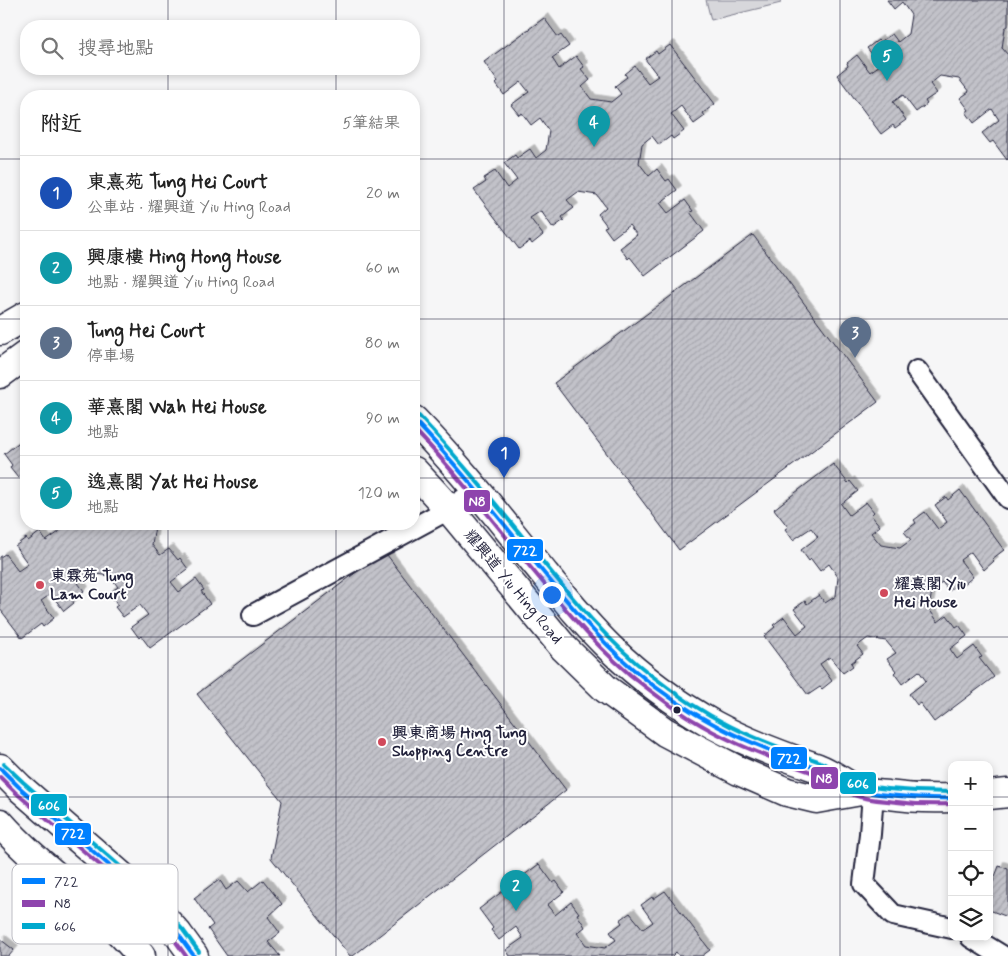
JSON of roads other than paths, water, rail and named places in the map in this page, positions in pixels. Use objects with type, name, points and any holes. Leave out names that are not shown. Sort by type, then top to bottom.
[{"type":"street","points":[[0,332],[20,320]]},
{"type":"street","points":[[0,374],[20,359]]},
{"type":"street","name":"耀興道 Yiu Hing Road","points":[[420,426],[476,491],[581,619],[643,677],[675,701],[714,725],[747,741],[823,770],[866,792]]},
{"type":"street","name":"耀興道 Yiu Hing Road","points":[[420,478],[449,509],[564,648],[606,689],[665,732],[739,771],[787,792],[816,799],[866,792],[906,797],[948,798]]},
{"type":"street","points":[[0,768],[19,787],[108,864]]},
{"type":"street","points":[[993,795],[1008,793]]},
{"type":"street","points":[[0,823],[43,864]]},
{"type":"street","points":[[178,934],[194,956]]},
{"type":"street","points":[[131,944],[141,956]]},
{"type":"lane","points":[[917,371],[1008,498]]},
{"type":"lane","points":[[420,525],[449,509],[476,491]]},
{"type":"lane","points":[[253,615],[410,530]]},
{"type":"lane","points":[[866,792],[869,840],[864,884],[893,914],[948,927]]},
{"type":"lane","points":[[977,941],[1002,956]]},
{"type":"place","name":"逸熹閣 Yat Hei House","points":[[887,81]]},
{"type":"place","name":"華熹閣 Wah Hei House","points":[[594,147]]},
{"type":"place","name":"Tung Hei Court","points":[[855,358]]},
{"type":"place","name":"東熹苑 Tung Hei Court","points":[[504,478]]},
{"type":"place","name":"東霖苑 Tung Lam Court","points":[[40,585]]},
{"type":"place","name":"耀熹閣 Yiu Hei House","points":[[884,593]]},
{"type":"place","name":"興東商場 Hing Tung Shopping Centre","points":[[382,742]]},
{"type":"place","name":"興康樓 Hing Hong House","points":[[516,911]]}]
